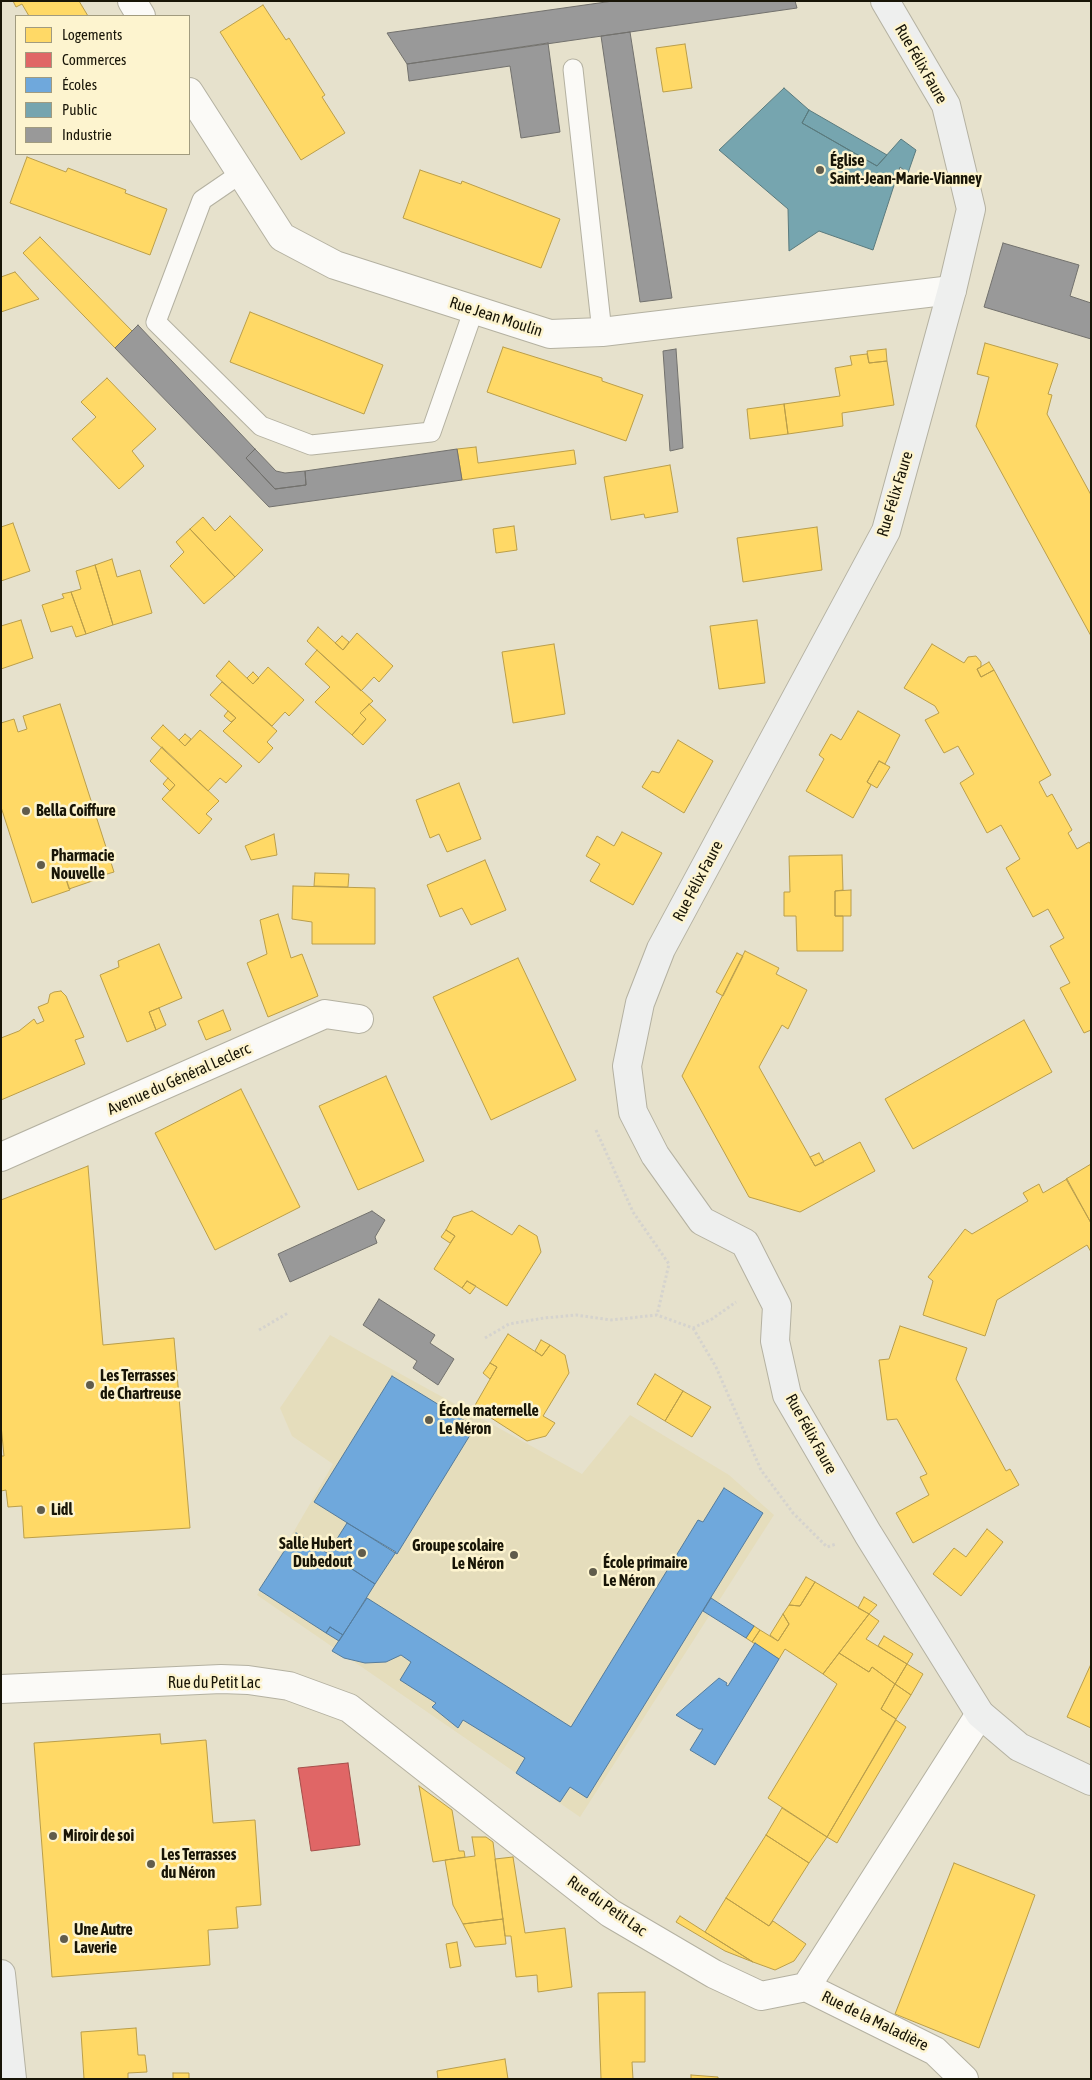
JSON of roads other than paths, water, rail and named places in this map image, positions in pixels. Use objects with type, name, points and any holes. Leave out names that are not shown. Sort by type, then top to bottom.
[{"type":"street","points":[[132,1],[141,15]]},
{"type":"street","name":"Rue Félix Faure","points":[[885,1],[946,106],[971,209],[952,290],[886,531],[661,949],[640,1004],[627,1066],[633,1112],[655,1156],[702,1221],[745,1243],[777,1306],[775,1342],[787,1394],[868,1534],[980,1714]]},
{"type":"street","name":"Rue Jean Moulin","points":[[190,94],[240,174],[282,236],[334,265],[550,334],[602,332],[952,290]]},
{"type":"street","name":"Avenue du Général Leclerc","points":[[1,1157],[325,1014],[359,1019]]},
{"type":"street","name":"Rue du Petit Lac","points":[[1,1689],[221,1679],[248,1680],[289,1686],[349,1708],[610,1913],[714,1974],[761,1996],[806,1987]]},
{"type":"street","points":[[806,1987],[980,1714],[1019,1747],[1091,1781]]},
{"type":"street","points":[[1,1974],[12,2079]]},
{"type":"street","name":"Rue de la Maladière","points":[[806,1987],[935,2051],[964,2079]]},
{"type":"lane","points":[[573,69],[602,332]]},
{"type":"lane","points":[[240,174],[202,200],[156,322],[261,426],[311,445],[432,432],[474,310]]},
{"type":"place","name":"Église Saint-Jean-Marie-Vianney","points":[[820,170]]},
{"type":"place","name":"Bella Coiffure","points":[[26,811]]},
{"type":"place","name":"Pharmacie Nouvelle","points":[[41,865]]},
{"type":"place","name":"Les Terrasses de Chartreuse","points":[[90,1385]]},
{"type":"place","name":"École maternelle Le Néron","points":[[429,1420]]},
{"type":"place","name":"Lidl","points":[[41,1510]]},
{"type":"place","name":"Salle Hubert Dubedout","points":[[362,1553]]},
{"type":"place","name":"Groupe scolaire Le Néron","points":[[514,1555]]},
{"type":"place","name":"École primaire Le Néron","points":[[593,1572]]},
{"type":"place","name":"Miroir de soi","points":[[53,1836]]},
{"type":"place","name":"Les Terrasses du Néron","points":[[151,1864]]},
{"type":"place","name":"Une Autre Laverie","points":[[64,1939]]}]
